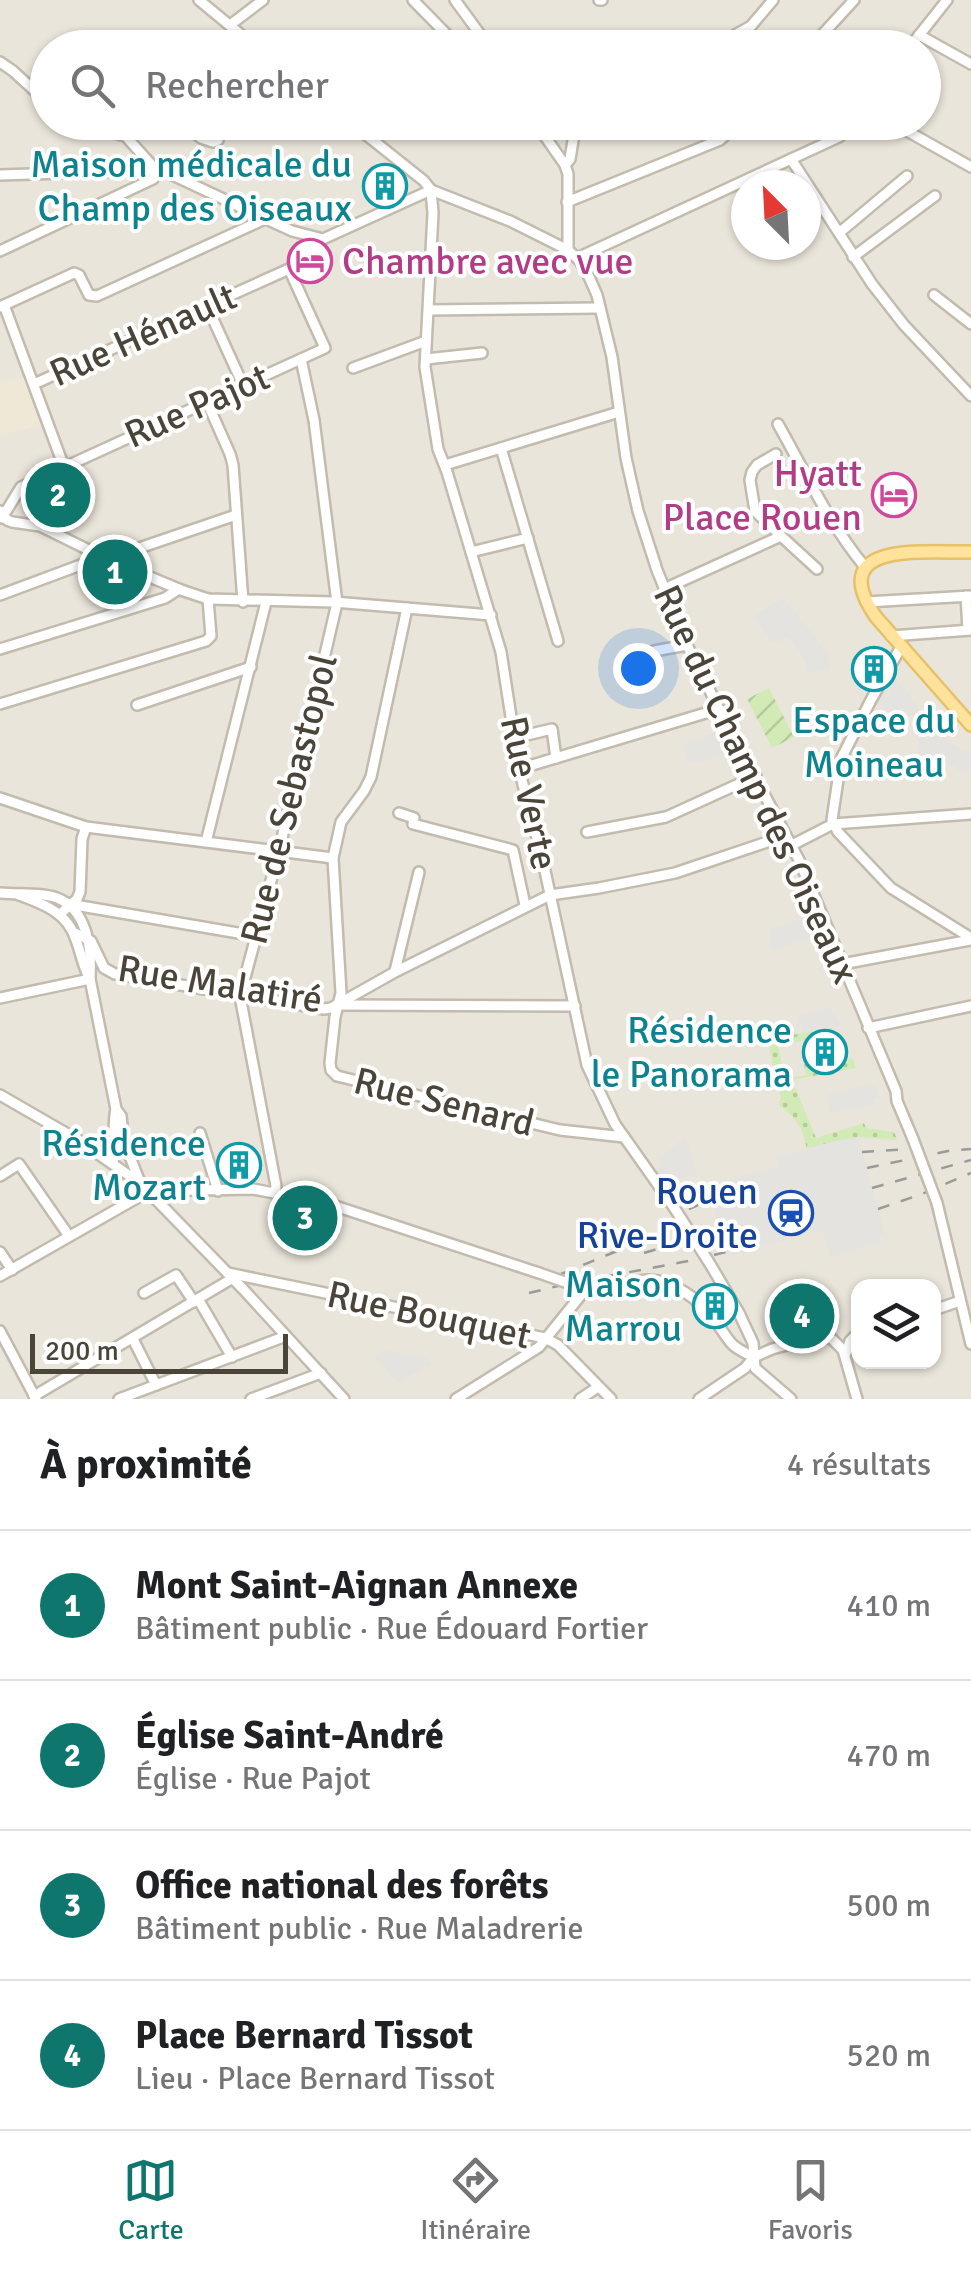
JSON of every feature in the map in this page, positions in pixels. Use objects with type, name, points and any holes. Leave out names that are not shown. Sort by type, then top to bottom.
[{"type":"main road","points":[[970,723],[891,636],[866,602],[860,582],[865,567],[878,557],[971,552]]},
{"type":"street","points":[[199,0],[236,30]]},
{"type":"street","points":[[230,25],[263,0]]},
{"type":"street","points":[[413,0],[442,30]]},
{"type":"street","points":[[454,0],[476,30]]},
{"type":"street","points":[[744,30],[773,0]]},
{"type":"street","points":[[826,30],[854,0]]},
{"type":"street","points":[[923,30],[947,0]]},
{"type":"street","points":[[941,47],[971,64]]},
{"type":"street","points":[[0,62],[30,87]]},
{"type":"street","points":[[129,140],[156,170]]},
{"type":"street","points":[[373,140],[431,190]]},
{"type":"street","points":[[548,140],[568,174],[568,250]]},
{"type":"street","points":[[565,165],[573,140]]},
{"type":"street","points":[[567,202],[720,140]]},
{"type":"street","points":[[577,258],[832,140]]},
{"type":"street","points":[[923,140],[971,167]]},
{"type":"street","points":[[791,158],[853,257],[904,325],[971,396]]},
{"type":"street","points":[[0,251],[148,182],[156,170]]},
{"type":"street","points":[[0,174],[156,170],[302,235],[323,239]]},
{"type":"street","points":[[839,233],[907,176]]},
{"type":"street","name":"Rue Hénault","points":[[64,467],[34,384],[289,269],[323,239],[431,190]]},
{"type":"street","name":"Rue du Champ des Oiseaux","points":[[431,190],[510,221],[568,250],[594,286],[612,357],[626,458],[638,511],[664,589],[718,709],[799,860],[896,1091],[937,1203],[971,1344]]},
{"type":"street","name":"Rue Verte","points":[[431,190],[426,359],[432,420],[491,614],[519,769],[588,1065],[613,1121],[675,1210],[739,1313],[754,1357]]},
{"type":"street","points":[[853,257],[935,196]]},
{"type":"street","points":[[34,384],[2,306],[74,272],[80,276],[88,295],[97,296],[265,219]]},
{"type":"street","name":"Rue Pajot","points":[[1,516],[21,487],[325,348],[289,269]]},
{"type":"street","points":[[934,294],[971,324]]},
{"type":"street","points":[[207,306],[243,385]]},
{"type":"street","points":[[428,310],[599,308]]},
{"type":"street","points":[[353,368],[426,342]]},
{"type":"street","points":[[426,359],[482,354]]},
{"type":"street","points":[[301,359],[314,420],[337,603]]},
{"type":"street","points":[[206,402],[230,454],[243,602]]},
{"type":"street","points":[[445,465],[619,412]]},
{"type":"street","points":[[778,424],[865,567]]},
{"type":"street","points":[[502,448],[558,642]]},
{"type":"street","points":[[776,454],[752,472],[755,511],[817,570]]},
{"type":"street","points":[[1,516],[12,522],[40,526],[105,558],[208,599],[491,614]]},
{"type":"street","points":[[0,594],[236,516]]},
{"type":"street","points":[[664,589],[781,536]]},
{"type":"street","points":[[471,552],[528,538]]},
{"type":"street","points":[[0,649],[165,598],[179,589]]},
{"type":"street","points":[[866,602],[969,596],[969,630],[891,636]]},
{"type":"street","points":[[0,704],[206,641],[211,636],[208,599]]},
{"type":"street","points":[[206,842],[266,602]]},
{"type":"street","name":"Rue de Sebastopol","points":[[240,996],[279,852],[337,603]]},
{"type":"street","points":[[0,798],[86,827],[332,858],[341,822],[371,777],[406,608]]},
{"type":"street","points":[[654,654],[687,644]]},
{"type":"street","points":[[901,647],[842,760],[833,824],[891,888],[971,939]]},
{"type":"street","points":[[137,705],[251,667]]},
{"type":"street","points":[[519,769],[718,709]]},
{"type":"street","points":[[514,738],[552,729],[556,758]]},
{"type":"street","points":[[587,832],[666,817],[756,776]]},
{"type":"street","points":[[399,814],[414,818],[413,824],[513,850],[526,905]]},
{"type":"street","points":[[833,824],[971,814]]},
{"type":"street","name":"Rue Malatiré","points":[[86,939],[108,972],[324,1009],[550,894],[675,873],[833,824]]},
{"type":"street","points":[[60,914],[80,892],[86,827]]},
{"type":"street","name":"Rue Senard","points":[[332,858],[342,993],[330,1063],[337,1076],[560,1130],[624,1136]]},
{"type":"street","points":[[395,972],[419,872]]},
{"type":"street","points":[[0,892],[49,896],[69,904],[256,936]]},
{"type":"street","points":[[20,895],[60,914],[74,933],[90,979]]},
{"type":"street","points":[[69,904],[82,920],[116,1109],[113,1163]]},
{"type":"street","points":[[74,933],[86,939]]},
{"type":"street","points":[[842,964],[971,939]]},
{"type":"street","points":[[0,998],[90,979]]},
{"type":"street","points":[[240,996],[275,1193]]},
{"type":"street","points":[[337,1005],[575,1006]]},
{"type":"street","points":[[868,1028],[971,1006]]},
{"type":"street","points":[[0,1095],[68,1134],[140,1183],[344,1399]]},
{"type":"street","points":[[116,1109],[140,1183]]},
{"type":"street","points":[[200,1132],[218,1191]]},
{"type":"street","points":[[0,1176],[19,1164],[69,1236]]},
{"type":"street","points":[[0,1276],[149,1191],[252,1189],[326,1203],[584,1289],[650,1280],[672,1286],[712,1316],[734,1346],[754,1357]]},
{"type":"street","points":[[0,1252],[12,1270]]},
{"type":"street","points":[[144,1293],[176,1275],[232,1357]]},
{"type":"street","points":[[0,1331],[35,1398],[196,1301],[229,1275]]},
{"type":"street","name":"Rue Bouquet","points":[[229,1275],[545,1338],[558,1345],[610,1399]]},
{"type":"street","points":[[456,1399],[534,1351],[584,1289]]},
{"type":"street","points":[[941,1308],[960,1301]]},
{"type":"street","points":[[118,1399],[286,1336]]},
{"type":"street","points":[[699,1399],[745,1368],[754,1357],[820,1336],[836,1341],[845,1356],[856,1399]]},
{"type":"street","points":[[133,1338],[156,1385]]},
{"type":"street","points":[[845,1356],[851,1340]]},
{"type":"street","points":[[754,1357],[756,1368],[792,1399]]},
{"type":"street","points":[[250,1399],[320,1373]]},
{"type":"street","points":[[580,1399],[598,1386]]},
{"type":"shaded area","points":[[0,0],[971,0],[971,1399],[0,1399]]},
{"type":"shaded area","points":[[27,377],[44,425],[0,435],[0,382]]},
{"type":"shaded area","points":[[784,598],[828,653],[831,668],[807,674],[805,661],[787,637],[772,643],[752,616]]},
{"type":"shaded area","points":[[896,678],[919,708],[914,715],[896,717],[876,701],[882,690],[888,693]]},
{"type":"shaded area","points":[[929,718],[939,726],[947,722],[956,732],[945,740],[971,751],[971,770],[956,772],[955,766],[948,763],[920,767],[916,725]]},
{"type":"shaded area","points":[[723,729],[730,752],[689,763],[683,744]]},
{"type":"shaded area","points":[[807,917],[814,937],[773,951],[768,929]]},
{"type":"shaded area","points":[[829,1007],[841,1026],[802,1033],[798,1016]]},
{"type":"shaded area","points":[[876,1085],[879,1092],[875,1105],[830,1114],[827,1094]]},
{"type":"shaded area","points":[[858,1137],[885,1236],[879,1238],[880,1243],[830,1257],[823,1231],[812,1233],[804,1222],[784,1228],[787,1240],[727,1257],[711,1198],[716,1196],[715,1184],[778,1166],[776,1157]]},
{"type":"shaded area","points":[[684,1138],[697,1174],[667,1183],[657,1169],[662,1165],[658,1159]]},
{"type":"shaded area","points":[[383,1350],[426,1358],[431,1365],[398,1382],[375,1357]]},
{"type":"green space","points":[[769,688],[794,737],[772,748],[747,699]]},
{"type":"green space","points":[[832,1028],[835,1034],[778,1046],[785,1079],[806,1075],[804,1064],[830,1066],[852,1058],[856,1068],[776,1083],[768,1039]]},
{"type":"green space","points":[[795,1087],[816,1138],[864,1123],[866,1128],[894,1132],[897,1139],[858,1137],[807,1149],[798,1124],[779,1105],[778,1089]]},
{"type":"railway","points":[[862,1152],[911,1149]]},
{"type":"railway","points":[[867,1168],[971,1149]]},
{"type":"railway","points":[[872,1188],[971,1160]]},
{"type":"railway","points":[[878,1209],[971,1173]]},
{"type":"railway","points":[[689,1209],[698,1205]]},
{"type":"railway","points":[[561,1274],[678,1226]]},
{"type":"railway","points":[[702,1236],[720,1231]]},
{"type":"railway","points":[[644,1253],[687,1240]]},
{"type":"railway","points":[[714,1255],[726,1252]]},
{"type":"railway","points":[[582,1281],[699,1259]]},
{"type":"railway","points":[[529,1293],[558,1286]]},
{"type":"place","name":"Maison médicale du Champ des Oiseaux","points":[[385,186]]},
{"type":"place","name":"Chambre avec vue","points":[[310,261]]},
{"type":"place","name":"Église Saint-André","points":[[58,495]]},
{"type":"place","name":"Hyatt Place Rouen","points":[[894,495]]},
{"type":"place","name":"Mont Saint-Aignan Annexe","points":[[115,572]]},
{"type":"place","name":"Espace du Moineau","points":[[874,669]]},
{"type":"place","name":"Résidence le Panorama","points":[[825,1052]]},
{"type":"place","name":"Résidence Mozart","points":[[239,1165]]},
{"type":"place","name":"Rouen Rive-Droite","points":[[791,1213]]},
{"type":"place","name":"Office national des forêts","points":[[305,1218]]},
{"type":"place","name":"Maison Marrou","points":[[715,1306]]},
{"type":"place","name":"Place Bernard Tissot","points":[[802,1316]]}]
